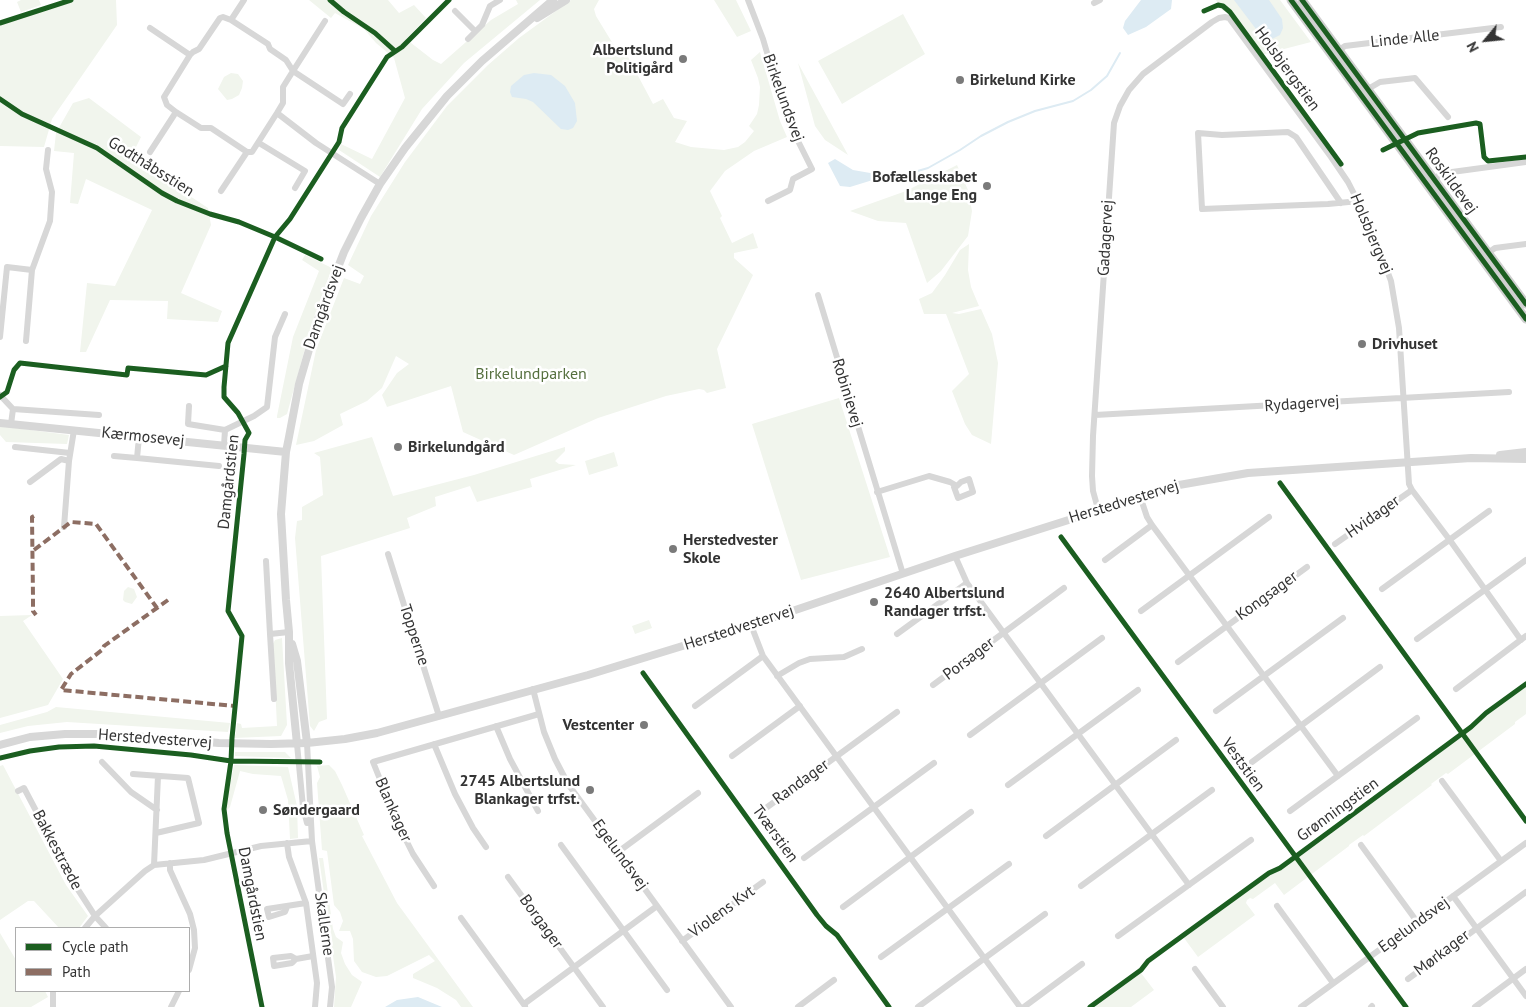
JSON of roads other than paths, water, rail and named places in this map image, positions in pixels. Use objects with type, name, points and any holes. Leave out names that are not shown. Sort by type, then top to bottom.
[{"type":"main road","name":"Roskildevej","points":[[1291,0],[1526,319]]},
{"type":"main road","name":"Roskildevej","points":[[1302,0],[1526,304]]},
{"type":"street","points":[[231,20],[244,0]]},
{"type":"street","name":"Damgårdsvej","points":[[297,744],[282,530],[286,452],[299,384],[318,319],[344,252],[380,184],[405,148],[447,96],[508,37],[553,0]]},
{"type":"street","name":"Damgårdsvej","points":[[508,37],[566,0]]},
{"type":"street","name":"Birkelundsvej","points":[[748,0],[763,39],[786,116],[812,169],[793,179],[790,190],[768,201]]},
{"type":"street","points":[[468,39],[482,25],[490,6],[497,2]]},
{"type":"street","points":[[455,11],[475,31]]},
{"type":"street","name":"Holsbjergvej","points":[[1225,16],[1229,18],[1330,157],[1359,201],[1376,240],[1391,280],[1399,328],[1408,462]]},
{"type":"street","name":"Gadagervej","points":[[1098,509],[1093,491],[1092,476],[1114,123],[1120,106],[1129,90],[1143,74],[1212,22],[1225,16]]},
{"type":"street","points":[[325,21],[293,71],[283,87],[283,103],[252,152],[247,152],[211,128],[201,128],[167,105],[164,97],[190,55],[200,49],[220,18],[224,17],[268,44],[270,49],[286,60],[293,71],[343,104],[350,94]]},
{"type":"street","name":"Linde Alle","points":[[1339,50],[1345,46],[1501,27]]},
{"type":"street","points":[[150,28],[190,55]]},
{"type":"street","points":[[1368,89],[1380,82],[1415,78],[1448,117]]},
{"type":"street","points":[[150,152],[176,112]]},
{"type":"street","points":[[277,114],[316,143],[380,184]]},
{"type":"street","points":[[1341,203],[1296,137],[1288,132],[1222,135],[1198,132],[1202,209],[1341,203],[1359,201]]},
{"type":"street","points":[[259,143],[305,171],[294,188]]},
{"type":"street","points":[[26,341],[32,270],[50,221],[52,192],[46,169],[48,150]]},
{"type":"street","points":[[221,192],[247,152]]},
{"type":"street","points":[[1434,179],[1440,174],[1526,162]]},
{"type":"street","points":[[1488,253],[1495,248],[1526,244]]},
{"type":"street","points":[[0,337],[7,267],[32,270]]},
{"type":"street","name":"Robinievej","points":[[818,295],[903,574]]},
{"type":"street","points":[[190,406],[188,424],[226,430],[233,428],[267,407],[275,338],[285,314]]},
{"type":"street","name":"Rydagervej","points":[[1095,415],[1509,392]]},
{"type":"street","points":[[0,395],[13,409],[99,415]]},
{"type":"street","points":[[11,424],[13,409]]},
{"type":"street","name":"Kærmosevej","points":[[0,423],[286,452]]},
{"type":"street","points":[[64,527],[69,461],[74,430]]},
{"type":"street","points":[[224,446],[226,430]]},
{"type":"street","points":[[137,458],[139,437]]},
{"type":"street","points":[[16,448],[70,452]]},
{"type":"street","name":"Herstedvestervej","points":[[0,745],[30,737],[64,734],[107,734],[219,744],[297,744],[345,739],[377,733],[588,675],[751,625],[955,556],[1179,484],[1248,473],[1471,458],[1526,452]]},
{"type":"street","points":[[114,456],[219,466]]},
{"type":"street","name":"Herstedvestervej","points":[[1471,458],[1526,459]]},
{"type":"street","points":[[30,482],[61,459],[69,461]]},
{"type":"street","name":"Hvidager","points":[[1408,462],[1409,484],[1412,490],[1450,539],[1484,590],[1524,638],[1456,689]]},
{"type":"street","points":[[877,492],[929,476],[957,486]]},
{"type":"street","name":"Hvidager","points":[[1335,544],[1412,490]]},
{"type":"street","name":"Kongsager","points":[[1140,496],[1147,517],[1152,525],[1338,776]]},
{"type":"street","points":[[1382,589],[1489,511]]},
{"type":"street","points":[[1141,611],[1269,517]]},
{"type":"street","points":[[1105,560],[1152,525]]},
{"type":"street","name":"Topperne","points":[[388,554],[439,716]]},
{"type":"street","name":"Porsager","points":[[955,556],[967,583],[1189,885]]},
{"type":"street","points":[[1417,638],[1526,560]]},
{"type":"street","points":[[266,561],[274,700]]},
{"type":"street","name":"Kongsager","points":[[1178,662],[1307,567]]},
{"type":"street","points":[[897,634],[967,583]]},
{"type":"street","name":"Porsager","points":[[933,685],[1064,588]]},
{"type":"street","points":[[1216,710],[1343,618]]},
{"type":"street","name":"Randager","points":[[751,625],[763,656],[1022,1007],[1082,964]]},
{"type":"street","points":[[270,634],[289,632]]},
{"type":"street","name":"Damgårdsvej","points":[[289,632],[297,661],[307,743]]},
{"type":"street","points":[[970,735],[1102,638]]},
{"type":"street","points":[[778,676],[799,663],[810,659],[844,657],[862,649]]},
{"type":"street","points":[[695,706],[763,656]]},
{"type":"street","points":[[1252,762],[1380,667]]},
{"type":"street","name":"Egelundsvej","points":[[533,689],[550,746],[568,784],[731,1007]]},
{"type":"street","points":[[1008,785],[1138,690]]},
{"type":"street","points":[[732,756],[800,706]]},
{"type":"street","name":"Randager","points":[[766,808],[897,712]]},
{"type":"street","name":"Blankager","points":[[434,886],[413,854],[398,824],[385,796],[373,762],[539,714]]},
{"type":"street","points":[[1290,810],[1417,718]]},
{"type":"street","points":[[496,726],[510,759],[538,811]]},
{"type":"street","points":[[1046,836],[1176,740]]},
{"type":"street","name":"Skallerne","points":[[307,743],[312,842],[332,987],[330,1007]]},
{"type":"street","name":"Skallerne","points":[[297,744],[303,807],[312,842]]},
{"type":"street","points":[[434,744],[455,794],[486,847]]},
{"type":"street","points":[[102,762],[131,792],[157,808]]},
{"type":"street","points":[[804,858],[934,762]]},
{"type":"street","points":[[133,774],[188,778],[199,823],[156,833]]},
{"type":"street","points":[[154,865],[158,776]]},
{"type":"street","points":[[1442,781],[1501,861]]},
{"type":"street","name":"Bakkestræde","points":[[18,791],[24,788],[76,885],[95,916]]},
{"type":"street","points":[[1081,886],[1212,790]]},
{"type":"street","points":[[618,852],[698,794]]},
{"type":"street","points":[[843,907],[971,812]]},
{"type":"street","points":[[1118,936],[1251,840]]},
{"type":"street","points":[[86,927],[95,916],[154,865],[170,862],[191,863],[261,846],[312,842]]},
{"type":"street","name":"Egelundsvej","points":[[1301,1007],[1526,842]]},
{"type":"street","points":[[287,843],[306,903],[316,982],[315,1007]]},
{"type":"street","points":[[561,845],[668,990]]},
{"type":"street","points":[[1361,845],[1418,923]]},
{"type":"street","points":[[170,862],[170,870],[190,914],[194,930],[195,948],[190,966]]},
{"type":"street","points":[[881,957],[1009,864]]},
{"type":"street","name":"Borgager","points":[[508,877],[603,1007]]},
{"type":"street","name":"Violens Kvt","points":[[682,941],[763,882]]},
{"type":"street","name":"Mørkager","points":[[1408,979],[1526,892]]},
{"type":"street","name":"Mørkager","points":[[1453,896],[1526,996]]},
{"type":"street","points":[[287,907],[306,903]]},
{"type":"street","points":[[461,918],[525,1005],[657,906]]},
{"type":"street","points":[[1277,906],[1333,983]]},
{"type":"street","points":[[918,1007],[1045,914]]},
{"type":"street","points":[[95,916],[105,927]]},
{"type":"street","points":[[296,958],[313,956]]},
{"type":"street","points":[[1196,969],[1223,1007]]},
{"type":"street","points":[[1475,1007],[1526,969]]},
{"type":"street","points":[[798,1007],[834,980]]},
{"type":"street","points":[[53,992],[53,1007]]},
{"type":"street","points":[[171,1007],[178,992]]},
{"type":"waterway","points":[[879,176],[904,175],[928,168],[1008,122],[1035,111],[1073,101],[1091,90],[1107,76],[1120,53]]},
{"type":"place","name":"Albertslund Politigård","points":[[683,59]]},
{"type":"place","name":"Birkelund Kirke","points":[[960,80]]},
{"type":"place","name":"Bofællesskabet Lange Eng","points":[[987,186]]},
{"type":"place","name":"Drivhuset","points":[[1362,344]]},
{"type":"place","name":"Birkelundgård","points":[[398,447]]},
{"type":"place","name":"Herstedvester Skole","points":[[673,549]]},
{"type":"place","name":"2640 Albertslund Randager trfst.","points":[[874,602]]},
{"type":"place","name":"Vestcenter","points":[[644,725]]},
{"type":"place","name":"2745 Albertslund Blankager trfst.","points":[[590,790]]},
{"type":"place","name":"Søndergaard","points":[[263,810]]},
{"type":"park label","name":"Birkelundparken","points":[[531,374]]}]
